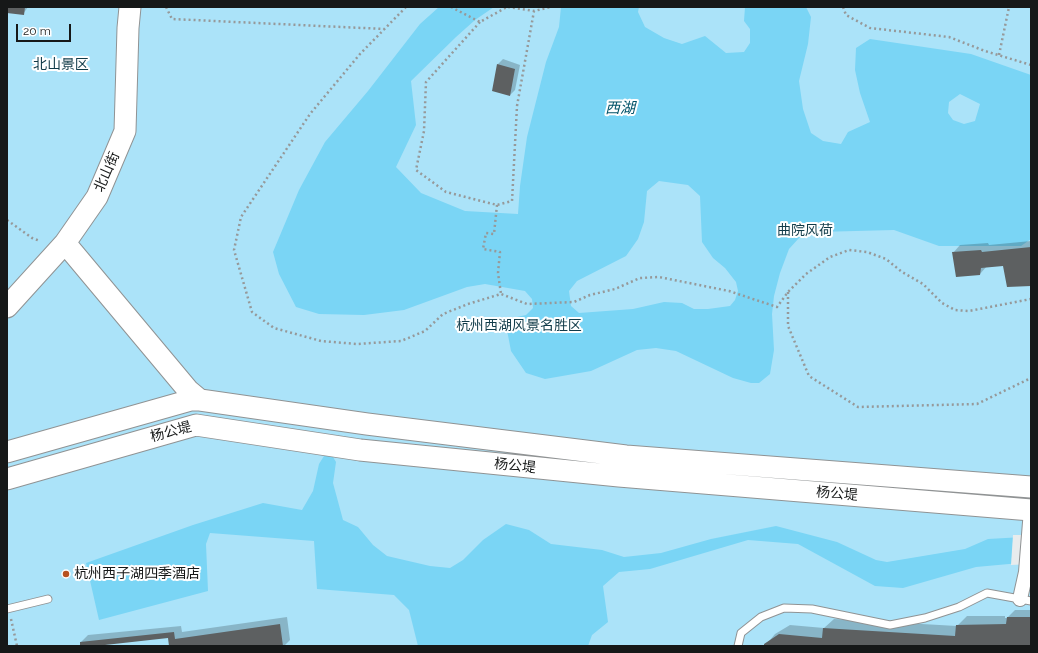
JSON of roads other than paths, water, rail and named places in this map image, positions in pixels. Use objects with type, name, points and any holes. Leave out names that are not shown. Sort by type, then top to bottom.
[{"type":"main road","name":"北山街","points":[[7,307],[62,246],[97,197],[125,131],[130,7]]},
{"type":"main road","points":[[62,246],[188,390],[200,400]]},
{"type":"main road","name":"杨公堤","points":[[7,452],[191,400],[200,400],[367,424],[626,456],[1031,487]]},
{"type":"main road","name":"杨公堤","points":[[7,479],[196,425],[360,450],[619,476],[1031,510]]},
{"type":"street","points":[[1025,600],[1031,510]]},
{"type":"lane","points":[[738,646],[741,633],[761,617],[784,608],[812,608],[890,625],[925,618],[945,612],[959,607],[987,593],[1025,600]]},
{"type":"lane","points":[[8,609],[48,599]]},
{"type":"water","name":"西湖","points":[[439,7],[494,7],[475,20],[411,81],[416,125],[396,167],[421,193],[465,211],[518,214],[520,186],[527,137],[546,62],[559,27],[561,7],[639,7],[638,12],[645,27],[664,38],[682,44],[705,36],[726,53],[744,52],[750,43],[750,29],[744,21],[745,7],[806,7],[811,17],[808,44],[799,81],[803,109],[811,133],[823,141],[841,144],[848,132],[870,122],[860,93],[855,70],[856,48],[870,39],[971,54],[1031,75],[1031,239],[1021,246],[939,246],[894,230],[817,232],[799,238],[789,249],[780,273],[774,296],[772,314],[774,350],[770,374],[759,383],[751,383],[733,378],[676,351],[656,348],[637,350],[591,371],[545,379],[526,373],[511,351],[507,330],[512,318],[526,315],[533,308],[532,299],[525,291],[485,284],[467,287],[404,310],[364,315],[319,314],[296,307],[279,274],[273,252],[299,190],[325,142],[368,91],[420,24]],"holes":[[[960,94],[980,104],[975,121],[964,124],[953,120],[948,113],[949,102]],[[659,181],[688,185],[700,196],[702,242],[713,258],[725,268],[736,282],[738,291],[735,300],[730,306],[708,309],[694,309],[682,303],[664,302],[633,309],[579,313],[571,306],[569,291],[577,281],[626,256],[638,239],[644,222],[647,191]]]},
{"type":"water","points":[[328,455],[333,457],[336,462],[333,483],[343,520],[358,527],[373,545],[387,556],[430,566],[450,568],[463,560],[483,540],[506,524],[529,530],[551,544],[602,550],[624,557],[661,553],[711,539],[776,526],[837,542],[876,560],[887,562],[965,549],[988,539],[1023,537],[1031,562],[976,567],[903,588],[875,586],[798,544],[748,540],[650,569],[619,572],[603,586],[608,622],[592,635],[588,646],[418,646],[409,610],[394,595],[317,589],[314,541],[210,533],[206,544],[208,591],[99,620],[86,563],[193,525],[263,503],[302,510],[313,491],[319,464],[324,456]]},
{"type":"place","name":"杭州西子湖四季酒店","points":[[66,574]]},
{"type":"park label","name":"北山景区","points":[[61,65]]},
{"type":"park label","name":"曲院风荷","points":[[805,231]]},
{"type":"park label","name":"杭州西湖风景名胜区","points":[[519,326]]}]
